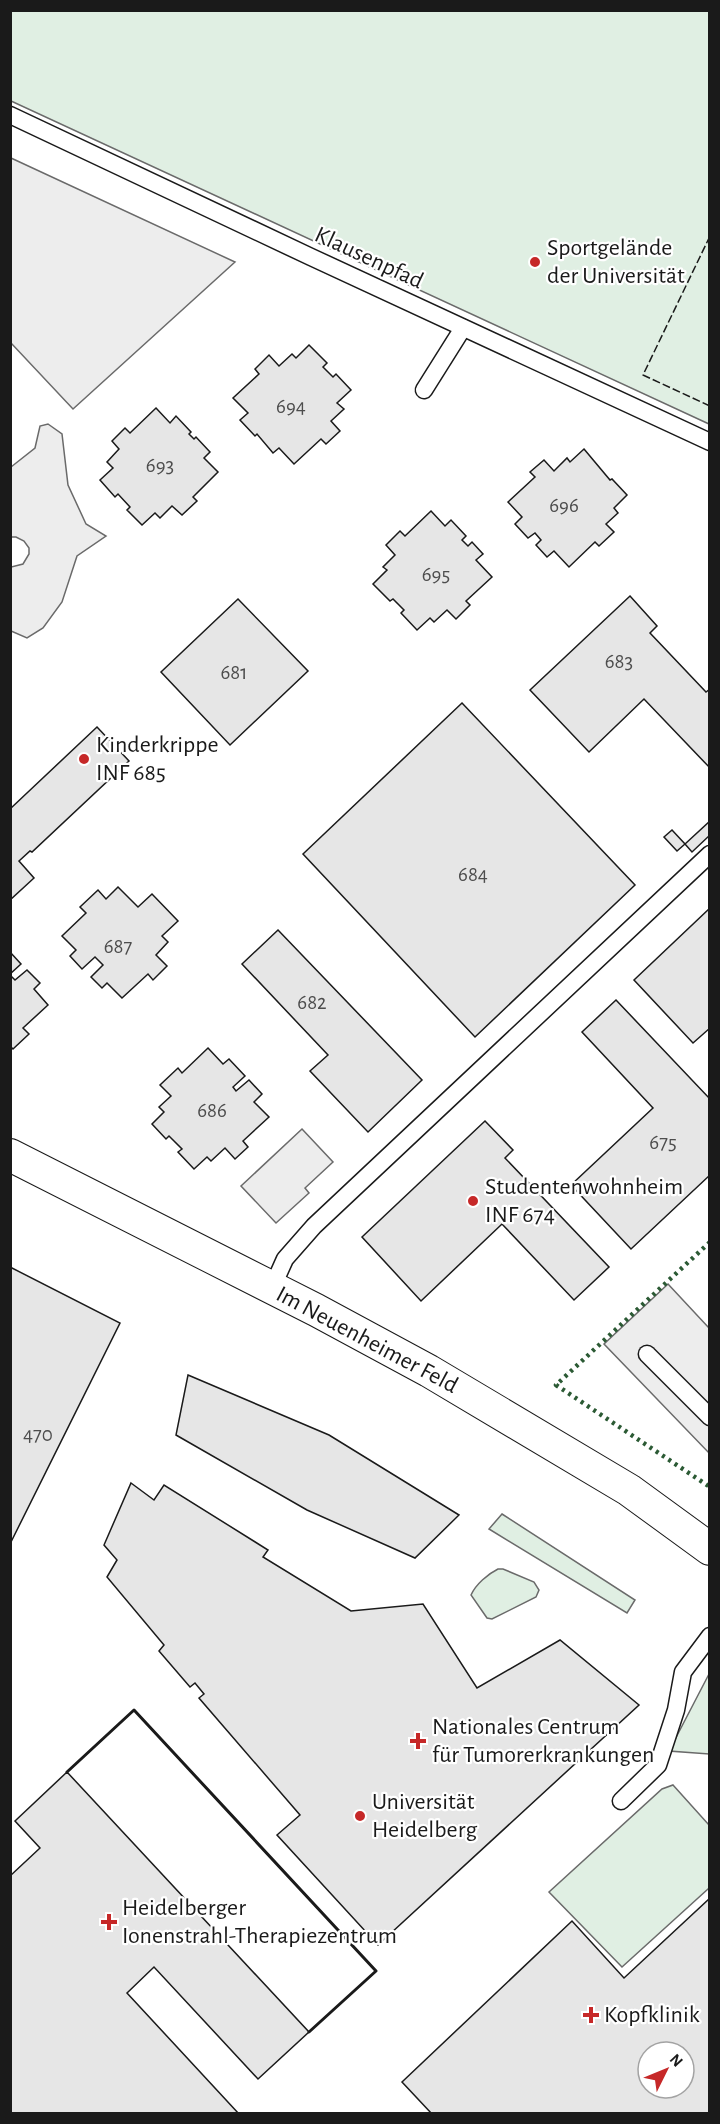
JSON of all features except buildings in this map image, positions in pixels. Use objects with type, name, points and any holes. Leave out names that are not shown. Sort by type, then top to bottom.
[{"type":"street","name":"Im Neuenheimer Feld","points":[[10,1155],[273,1288],[419,1365],[629,1490],[710,1550]]},
{"type":"lane","name":"Klausenpfad","points":[[10,115],[710,442]]},
{"type":"lane","points":[[424,390],[463,328]]},
{"type":"lane","points":[[273,1288],[285,1259],[314,1226],[710,854]]},
{"type":"lane","points":[[648,1354],[710,1417]]},
{"type":"lane","points":[[621,1801],[658,1765],[676,1710],[683,1672],[710,1636]]},
{"type":"green space","name":"Sportgelände der Universität","points":[[11,10],[709,11],[709,424],[11,101]]},
{"type":"green space","points":[[502,1514],[635,1600],[627,1613],[489,1529]]},
{"type":"green space","points":[[498,1569],[534,1582],[539,1590],[536,1597],[492,1619],[487,1618],[471,1595],[483,1580]]},
{"type":"green space","points":[[709,1674],[709,1754],[669,1751]]},
{"type":"green space","points":[[673,1785],[709,1825],[709,1890],[622,1967],[549,1892],[662,1789]]},
{"type":"shaded area","points":[[11,158],[235,262],[73,409],[11,343]]},
{"type":"shaded area","points":[[48,424],[62,434],[68,485],[86,524],[106,536],[77,556],[62,602],[43,628],[27,638],[11,631],[11,567],[23,564],[29,554],[29,548],[24,541],[11,537],[11,467],[35,448],[40,426]]},
{"type":"shaded area","points":[[302,1129],[333,1162],[305,1188],[309,1193],[276,1223],[241,1186]]},
{"type":"shaded area","points":[[668,1284],[709,1328],[709,1453],[604,1344]]},
{"type":"hedge","points":[[710,1242],[556,1385],[710,1487]]},
{"type":"fence","points":[[710,236],[643,375],[710,406]]},
{"type":"wall","points":[[67,1772],[134,1710],[376,1971],[309,2032]]},
{"type":"place","name":"Sportgelände der Universität","points":[[535,262]]},
{"type":"place","name":"Kinderkrippe INF 685","points":[[84,759]]},
{"type":"place","name":"Studentenwohnheim INF 674","points":[[473,1201]]},
{"type":"place","name":"Nationales Centrum für Tumorerkrankungen","points":[[418,1741]]},
{"type":"place","name":"Universität Heidelberg","points":[[360,1816]]},
{"type":"place","name":"Heidelberger Ionenstrahl-Therapiezentrum","points":[[109,1922]]},
{"type":"place","name":"Kopfklinik","points":[[591,2015]]}]
